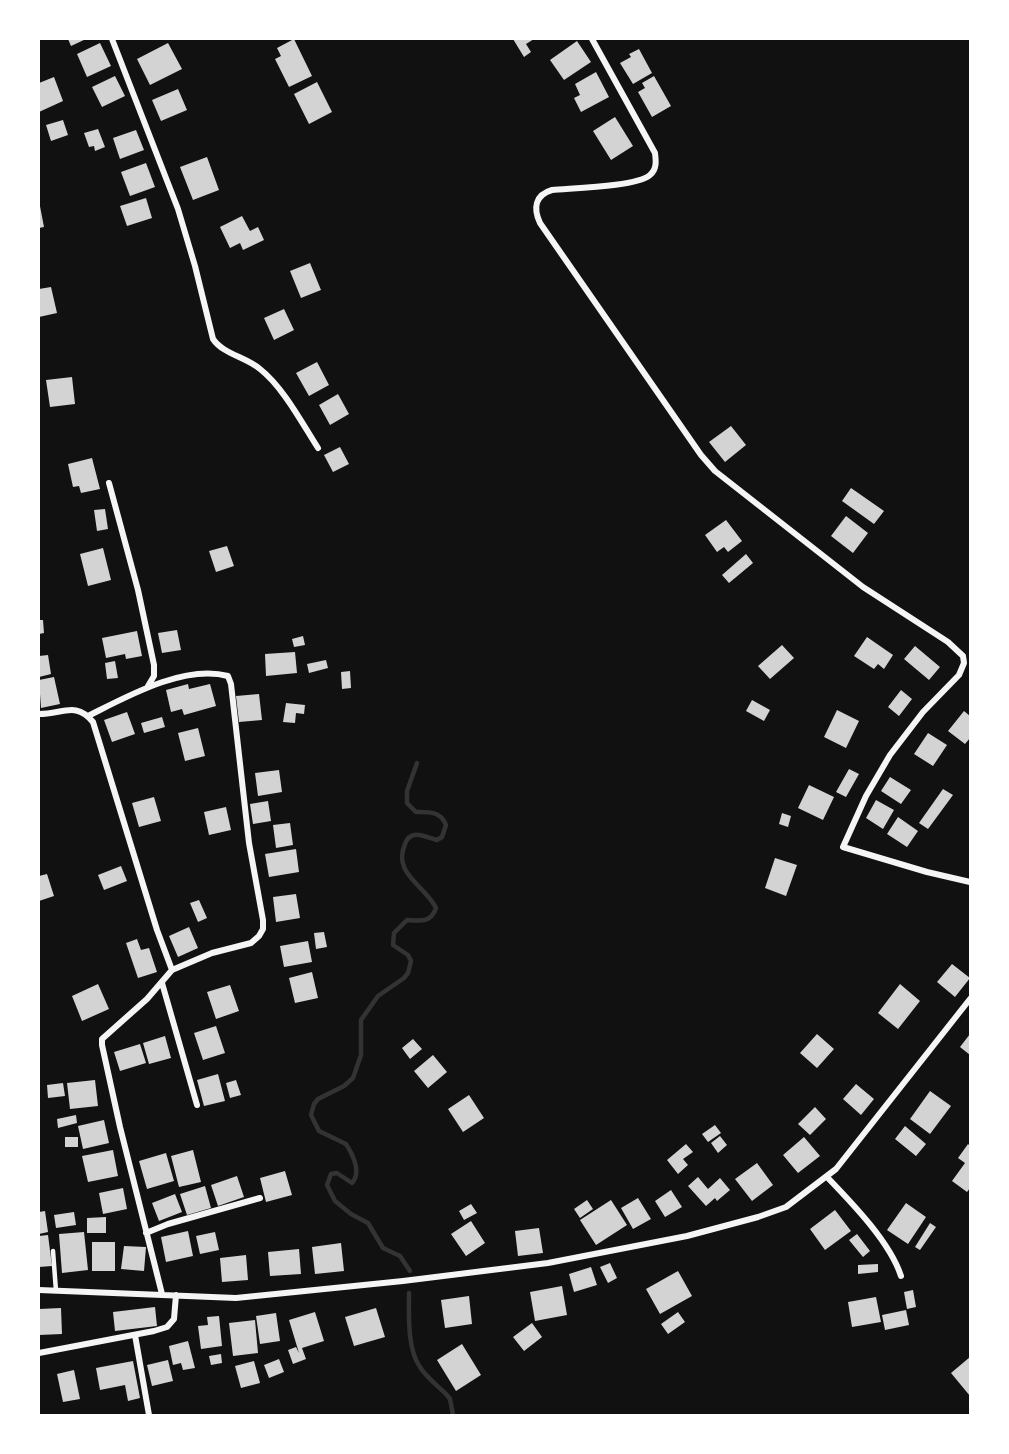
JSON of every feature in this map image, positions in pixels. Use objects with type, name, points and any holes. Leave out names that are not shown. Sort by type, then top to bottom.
[{"type":"street","points":[[112,39],[178,209],[213,339],[222,348],[248,360],[270,379],[318,448]]},
{"type":"street","points":[[592,39],[614,74],[655,153],[655,169],[651,174],[633,182],[552,189],[545,192],[537,200],[536,214],[540,223],[701,455],[715,471],[863,587],[948,642],[963,656],[964,663],[958,675],[923,712],[890,755],[866,795],[843,847],[916,869],[970,882]]},
{"type":"street","points":[[109,483],[135,580],[154,665],[154,676],[148,686]]},
{"type":"street","points":[[88,716],[148,686],[188,676],[228,676],[231,684],[249,843],[263,920],[263,929],[259,936],[250,943],[212,953],[172,970],[162,983],[102,1039],[162,1294]]},
{"type":"street","points":[[39,714],[77,709],[93,722],[172,970]]},
{"type":"street","points":[[162,983],[197,1105]]},
{"type":"street","points":[[39,1290],[236,1298],[548,1263],[687,1236],[758,1217],[786,1207],[836,1169],[970,999]]},
{"type":"street","points":[[827,1177],[895,1259],[901,1276]]},
{"type":"street","points":[[146,1233],[168,1224],[260,1198]]},
{"type":"street","points":[[39,1353],[167,1327],[173,1322],[175,1316],[176,1295]]},
{"type":"street","points":[[135,1335],[149,1415]]},
{"type":"lane","points":[[53,1251],[57,1291]]},
{"type":"building","points":[[68,39],[86,39],[71,46]]},
{"type":"building","points":[[294,39],[312,76],[289,87],[275,59],[281,56],[277,48]]},
{"type":"building","points":[[513,39],[534,39],[526,44],[531,52],[524,57]]},
{"type":"building","points":[[577,41],[591,62],[564,80],[550,60]]},
{"type":"building","points":[[100,43],[111,66],[87,77],[77,54]]},
{"type":"building","points":[[168,43],[182,69],[150,85],[137,59]]},
{"type":"building","points":[[639,49],[652,73],[633,84],[620,63],[631,57],[629,54]]},
{"type":"building","points":[[596,72],[609,97],[581,112],[574,98],[580,95],[575,84]]},
{"type":"building","points":[[115,76],[125,96],[102,107],[92,87]]},
{"type":"building","points":[[654,76],[671,106],[652,117],[638,92],[645,88],[642,83]]},
{"type":"building","points":[[54,77],[63,101],[39,112],[39,83]]},
{"type":"building","points":[[317,82],[332,112],[309,124],[294,94]]},
{"type":"building","points":[[178,89],[187,110],[161,121],[152,100]]},
{"type":"building","points":[[615,117],[633,146],[611,160],[593,131]]},
{"type":"building","points":[[63,120],[68,135],[51,141],[46,125]]},
{"type":"building","points":[[98,129],[105,147],[95,151],[94,146],[89,147],[84,133]]},
{"type":"building","points":[[136,130],[144,150],[120,159],[113,138]]},
{"type":"building","points":[[207,157],[219,190],[193,200],[180,167]]},
{"type":"building","points":[[146,163],[155,187],[130,196],[121,172]]},
{"type":"building","points":[[146,198],[152,218],[127,226],[120,206]]},
{"type":"building","points":[[39,201],[44,227],[39,228]]},
{"type":"building","points":[[242,216],[250,231],[258,227],[264,240],[243,250],[240,243],[230,248],[220,227]]},
{"type":"building","points":[[310,263],[321,290],[301,298],[290,271]]},
{"type":"building","points":[[51,287],[57,313],[39,317],[39,289]]},
{"type":"building","points":[[284,309],[294,330],[274,340],[264,318]]},
{"type":"building","points":[[317,362],[329,385],[309,396],[296,373]]},
{"type":"building","points":[[72,377],[75,404],[50,407],[46,380]]},
{"type":"building","points":[[338,394],[349,414],[330,425],[319,405]]},
{"type":"building","points":[[731,426],[746,445],[725,462],[709,442]]},
{"type":"building","points":[[340,447],[349,464],[333,472],[324,455]]},
{"type":"building","points":[[92,458],[100,489],[81,493],[79,486],[73,487],[68,464]]},
{"type":"building","points":[[851,488],[884,511],[874,524],[842,501]]},
{"type":"building","points":[[105,509],[108,529],[97,531],[94,510]]},
{"type":"building","points":[[846,516],[868,533],[853,553],[831,536]]},
{"type":"building","points":[[726,520],[742,541],[728,552],[724,547],[717,552],[705,535]]},
{"type":"building","points":[[227,546],[234,566],[216,572],[209,551]]},
{"type":"building","points":[[103,548],[111,580],[88,586],[80,554]]},
{"type":"building","points":[[746,554],[753,563],[729,583],[722,575]]},
{"type":"building","points":[[39,620],[43,620],[44,633],[39,634]]},
{"type":"building","points":[[177,630],[181,650],[162,653],[158,633]]},
{"type":"building","points":[[137,631],[142,656],[126,659],[125,654],[106,658],[102,638]]},
{"type":"building","points":[[303,636],[305,645],[294,647],[292,639]]},
{"type":"building","points":[[867,637],[893,655],[884,669],[878,664],[874,669],[854,656]]},
{"type":"building","points":[[782,645],[794,658],[770,679],[758,666]]},
{"type":"building","points":[[915,646],[940,667],[929,680],[904,659]]},
{"type":"building","points":[[295,652],[297,673],[266,676],[265,654]]},
{"type":"building","points":[[48,655],[51,674],[39,677],[39,656]]},
{"type":"building","points":[[326,660],[328,668],[309,673],[307,664]]},
{"type":"building","points":[[115,661],[118,678],[107,679],[105,663]]},
{"type":"building","points":[[350,671],[351,688],[342,689],[341,672]]},
{"type":"building","points":[[54,677],[60,704],[41,708],[39,680]]},
{"type":"building","points":[[188,684],[189,689],[210,684],[216,706],[184,715],[182,709],[171,712],[166,690]]},
{"type":"building","points":[[901,690],[912,699],[899,716],[888,707]]},
{"type":"building","points":[[259,694],[262,720],[239,722],[236,696]]},
{"type":"building","points":[[752,700],[770,710],[764,721],[746,711]]},
{"type":"building","points":[[286,703],[305,705],[304,714],[296,713],[295,723],[283,722]]},
{"type":"building","points":[[837,710],[859,721],[846,748],[824,737]]},
{"type":"building","points":[[964,711],[970,716],[970,738],[965,744],[948,731]]},
{"type":"building","points":[[127,712],[135,734],[112,742],[104,720]]},
{"type":"building","points":[[162,717],[165,727],[144,733],[141,723]]},
{"type":"building","points":[[198,728],[205,756],[185,761],[178,733]]},
{"type":"building","points":[[928,733],[947,745],[933,766],[914,754]]},
{"type":"building","points":[[849,769],[859,774],[846,797],[836,792]]},
{"type":"building","points":[[279,770],[282,792],[258,796],[255,773]]},
{"type":"building","points":[[890,777],[911,790],[901,804],[881,791]]},
{"type":"building","points":[[809,785],[834,797],[823,820],[798,808]]},
{"type":"building","points":[[943,789],[953,795],[928,829],[919,823]]},
{"type":"building","points":[[154,797],[161,821],[139,827],[132,803]]},
{"type":"building","points":[[876,800],[894,810],[883,829],[866,818]]},
{"type":"building","points":[[268,801],[271,821],[253,824],[250,804]]},
{"type":"building","points":[[226,807],[231,830],[209,835],[204,812]]},
{"type":"building","points":[[782,813],[791,816],[788,827],[779,824]]},
{"type":"building","points":[[898,817],[918,831],[907,847],[887,834]]},
{"type":"building","points":[[290,823],[293,845],[276,848],[273,825]]},
{"type":"building","points":[[296,849],[299,872],[269,877],[265,854]]},
{"type":"building","points":[[775,858],[797,865],[786,896],[765,888]]},
{"type":"building","points":[[121,866],[127,881],[104,890],[98,875]]},
{"type":"building","points":[[47,874],[54,896],[39,901],[39,876]]},
{"type":"building","points":[[296,894],[300,918],[276,922],[273,897]]},
{"type":"building","points":[[199,900],[207,918],[198,922],[190,903]]},
{"type":"building","points":[[189,927],[198,948],[178,957],[169,936]]},
{"type":"building","points":[[324,932],[327,947],[316,949],[314,933]]},
{"type":"building","points":[[137,939],[141,950],[149,948],[157,972],[138,978],[126,943]]},
{"type":"building","points":[[308,941],[312,962],[284,967],[280,946]]},
{"type":"building","points":[[952,964],[970,978],[955,997],[937,982]]},
{"type":"building","points":[[312,972],[318,998],[295,1003],[289,978]]},
{"type":"building","points":[[98,984],[109,1009],[82,1021],[72,996]]},
{"type":"building","points":[[900,984],[920,1001],[898,1029],[878,1013]]},
{"type":"building","points":[[230,985],[239,1011],[216,1019],[207,992]]},
{"type":"building","points":[[216,1026],[225,1053],[203,1060],[194,1033]]},
{"type":"building","points":[[817,1034],[834,1049],[817,1068],[800,1053]]},
{"type":"building","points":[[970,1034],[970,1055],[960,1047]]},
{"type":"building","points":[[165,1036],[171,1058],[149,1064],[143,1043]]},
{"type":"building","points":[[413,1039],[422,1049],[410,1059],[402,1048]]},
{"type":"building","points":[[140,1044],[146,1063],[120,1071],[114,1052]]},
{"type":"building","points":[[433,1055],[447,1072],[428,1088],[414,1071]]},
{"type":"building","points":[[218,1074],[225,1101],[204,1106],[197,1080]]},
{"type":"building","points":[[95,1080],[98,1106],[70,1109],[67,1083]]},
{"type":"building","points":[[236,1080],[241,1095],[230,1098],[226,1083]]},
{"type":"building","points":[[63,1083],[65,1096],[48,1098],[47,1085]]},
{"type":"building","points":[[856,1084],[874,1099],[861,1115],[843,1099]]},
{"type":"building","points":[[930,1091],[951,1106],[930,1134],[910,1119]]},
{"type":"building","points":[[469,1095],[484,1118],[463,1132],[448,1109]]},
{"type":"building","points":[[815,1107],[826,1119],[810,1135],[798,1124]]},
{"type":"building","points":[[76,1115],[77,1123],[58,1128],[57,1119]]},
{"type":"building","points":[[104,1120],[109,1143],[83,1149],[78,1126]]},
{"type":"building","points":[[715,1125],[721,1133],[708,1142],[702,1134]]},
{"type":"building","points":[[905,1126],[926,1144],[916,1156],[895,1139]]},
{"type":"building","points":[[720,1136],[727,1145],[718,1153],[711,1143]]},
{"type":"building","points":[[65,1137],[78,1137],[78,1147],[65,1147]]},
{"type":"building","points":[[804,1137],[820,1156],[798,1173],[783,1155]]},
{"type":"building","points":[[686,1144],[693,1152],[683,1159],[688,1165],[678,1174],[667,1160]]},
{"type":"building","points":[[968,1144],[970,1146],[970,1188],[967,1192],[952,1181],[965,1163],[958,1158]]},
{"type":"building","points":[[113,1150],[118,1176],[88,1182],[82,1156]]},
{"type":"building","points":[[193,1150],[201,1182],[179,1187],[171,1156]]},
{"type":"building","points":[[166,1153],[174,1181],[147,1189],[139,1161]]},
{"type":"building","points":[[757,1163],[773,1185],[752,1201],[735,1179]]},
{"type":"building","points":[[285,1171],[292,1195],[266,1202],[260,1178]]},
{"type":"building","points":[[237,1176],[244,1197],[218,1206],[211,1185]]},
{"type":"building","points":[[698,1177],[708,1189],[720,1178],[730,1190],[717,1201],[715,1198],[706,1206],[688,1186]]},
{"type":"building","points":[[205,1186],[211,1208],[187,1215],[180,1194]]},
{"type":"building","points":[[123,1188],[127,1209],[103,1214],[99,1193]]},
{"type":"building","points":[[671,1190],[682,1207],[665,1217],[655,1201]]},
{"type":"building","points":[[175,1194],[182,1212],[159,1221],[152,1203]]},
{"type":"building","points":[[638,1198],[651,1219],[633,1229],[621,1208]]},
{"type":"building","points":[[587,1200],[593,1209],[580,1218],[574,1209]]},
{"type":"building","points":[[611,1200],[627,1225],[596,1245],[580,1220]]},
{"type":"building","points":[[906,1203],[926,1217],[908,1244],[887,1230]]},
{"type":"building","points":[[471,1204],[477,1213],[464,1220],[459,1211]]},
{"type":"building","points":[[835,1210],[851,1231],[825,1250],[810,1229]]},
{"type":"building","points":[[45,1211],[48,1232],[39,1234],[39,1212]]},
{"type":"building","points":[[74,1212],[76,1225],[56,1228],[54,1215]]},
{"type":"building","points":[[106,1217],[106,1233],[87,1233],[87,1218]]},
{"type":"building","points":[[471,1221],[485,1243],[466,1256],[451,1234]]},
{"type":"building","points":[[930,1223],[936,1227],[920,1250],[915,1247]]},
{"type":"building","points":[[539,1228],[543,1253],[518,1256],[515,1231]]},
{"type":"building","points":[[188,1231],[193,1256],[166,1262],[161,1237]]},
{"type":"building","points":[[84,1232],[88,1270],[62,1273],[59,1234]]},
{"type":"building","points":[[215,1232],[219,1250],[200,1254],[196,1236]]},
{"type":"building","points":[[857,1234],[870,1251],[863,1257],[849,1240]]},
{"type":"building","points":[[48,1235],[52,1266],[39,1267],[39,1236]]},
{"type":"building","points":[[92,1242],[115,1242],[115,1271],[92,1271]]},
{"type":"building","points":[[341,1243],[344,1271],[315,1274],[312,1247]]},
{"type":"building","points":[[124,1246],[146,1247],[144,1271],[121,1269]]},
{"type":"building","points":[[299,1249],[301,1274],[270,1276],[268,1252]]},
{"type":"building","points":[[246,1255],[248,1280],[222,1282],[220,1258]]},
{"type":"building","points":[[610,1263],[617,1278],[608,1283],[600,1267]]},
{"type":"building","points":[[878,1264],[878,1272],[858,1274],[858,1265]]},
{"type":"building","points":[[591,1267],[597,1285],[574,1292],[569,1274]]},
{"type":"building","points":[[678,1271],[692,1296],[660,1314],[646,1289]]},
{"type":"building","points":[[562,1286],[567,1315],[535,1321],[530,1292]]},
{"type":"building","points":[[913,1290],[916,1307],[907,1309],[904,1292]]},
{"type":"building","points":[[469,1296],[472,1324],[445,1328],[441,1300]]},
{"type":"building","points":[[876,1297],[881,1322],[852,1327],[848,1302]]},
{"type":"building","points":[[155,1307],[157,1326],[115,1331],[113,1312]]},
{"type":"building","points":[[61,1308],[62,1334],[39,1335],[39,1309]]},
{"type":"building","points":[[376,1308],[385,1337],[354,1346],[345,1317]]},
{"type":"building","points":[[906,1310],[909,1325],[885,1330],[882,1315]]},
{"type":"building","points":[[315,1312],[324,1341],[302,1348],[306,1359],[293,1364],[288,1350],[296,1347],[299,1353],[289,1320]]},
{"type":"building","points":[[678,1312],[685,1322],[668,1334],[661,1324]]},
{"type":"building","points":[[276,1313],[280,1341],[260,1344],[256,1316]]},
{"type":"building","points":[[219,1316],[222,1346],[201,1349],[198,1326],[208,1325],[207,1317]]},
{"type":"building","points":[[255,1320],[258,1353],[233,1356],[229,1323]]},
{"type":"building","points":[[532,1323],[542,1337],[524,1351],[513,1337]]},
{"type":"building","points":[[188,1341],[195,1368],[183,1370],[181,1363],[173,1365],[169,1346]]},
{"type":"building","points":[[462,1344],[481,1375],[456,1391],[437,1360]]},
{"type":"building","points":[[221,1354],[222,1363],[211,1365],[209,1356]]},
{"type":"building","points":[[970,1357],[970,1396],[951,1373]]},
{"type":"building","points":[[279,1359],[284,1372],[269,1378],[264,1365]]},
{"type":"building","points":[[168,1360],[173,1381],[152,1386],[147,1365]]},
{"type":"building","points":[[133,1361],[140,1398],[128,1401],[125,1385],[100,1390],[96,1368]]},
{"type":"building","points":[[254,1361],[260,1383],[241,1388],[235,1366]]},
{"type":"building","points":[[74,1370],[80,1399],[63,1402],[57,1374]]},
{"type":"waterway","points":[[410,1271],[400,1256],[383,1248],[368,1223],[351,1214],[335,1201],[327,1185],[331,1174],[337,1173],[352,1183],[356,1174],[355,1164],[346,1144],[319,1131],[311,1115],[318,1099],[344,1086],[353,1078],[361,1055],[361,1020],[378,996],[408,973],[411,961],[408,955],[393,945],[394,933],[407,920],[428,919],[436,908],[406,871],[403,863],[402,854],[411,836],[419,835],[437,840],[442,837],[446,825],[438,815],[430,812],[416,812],[407,803],[407,791],[417,763]]},
{"type":"waterway","points":[[409,1293],[410,1331],[416,1360],[425,1374],[450,1399],[453,1415]]}]
